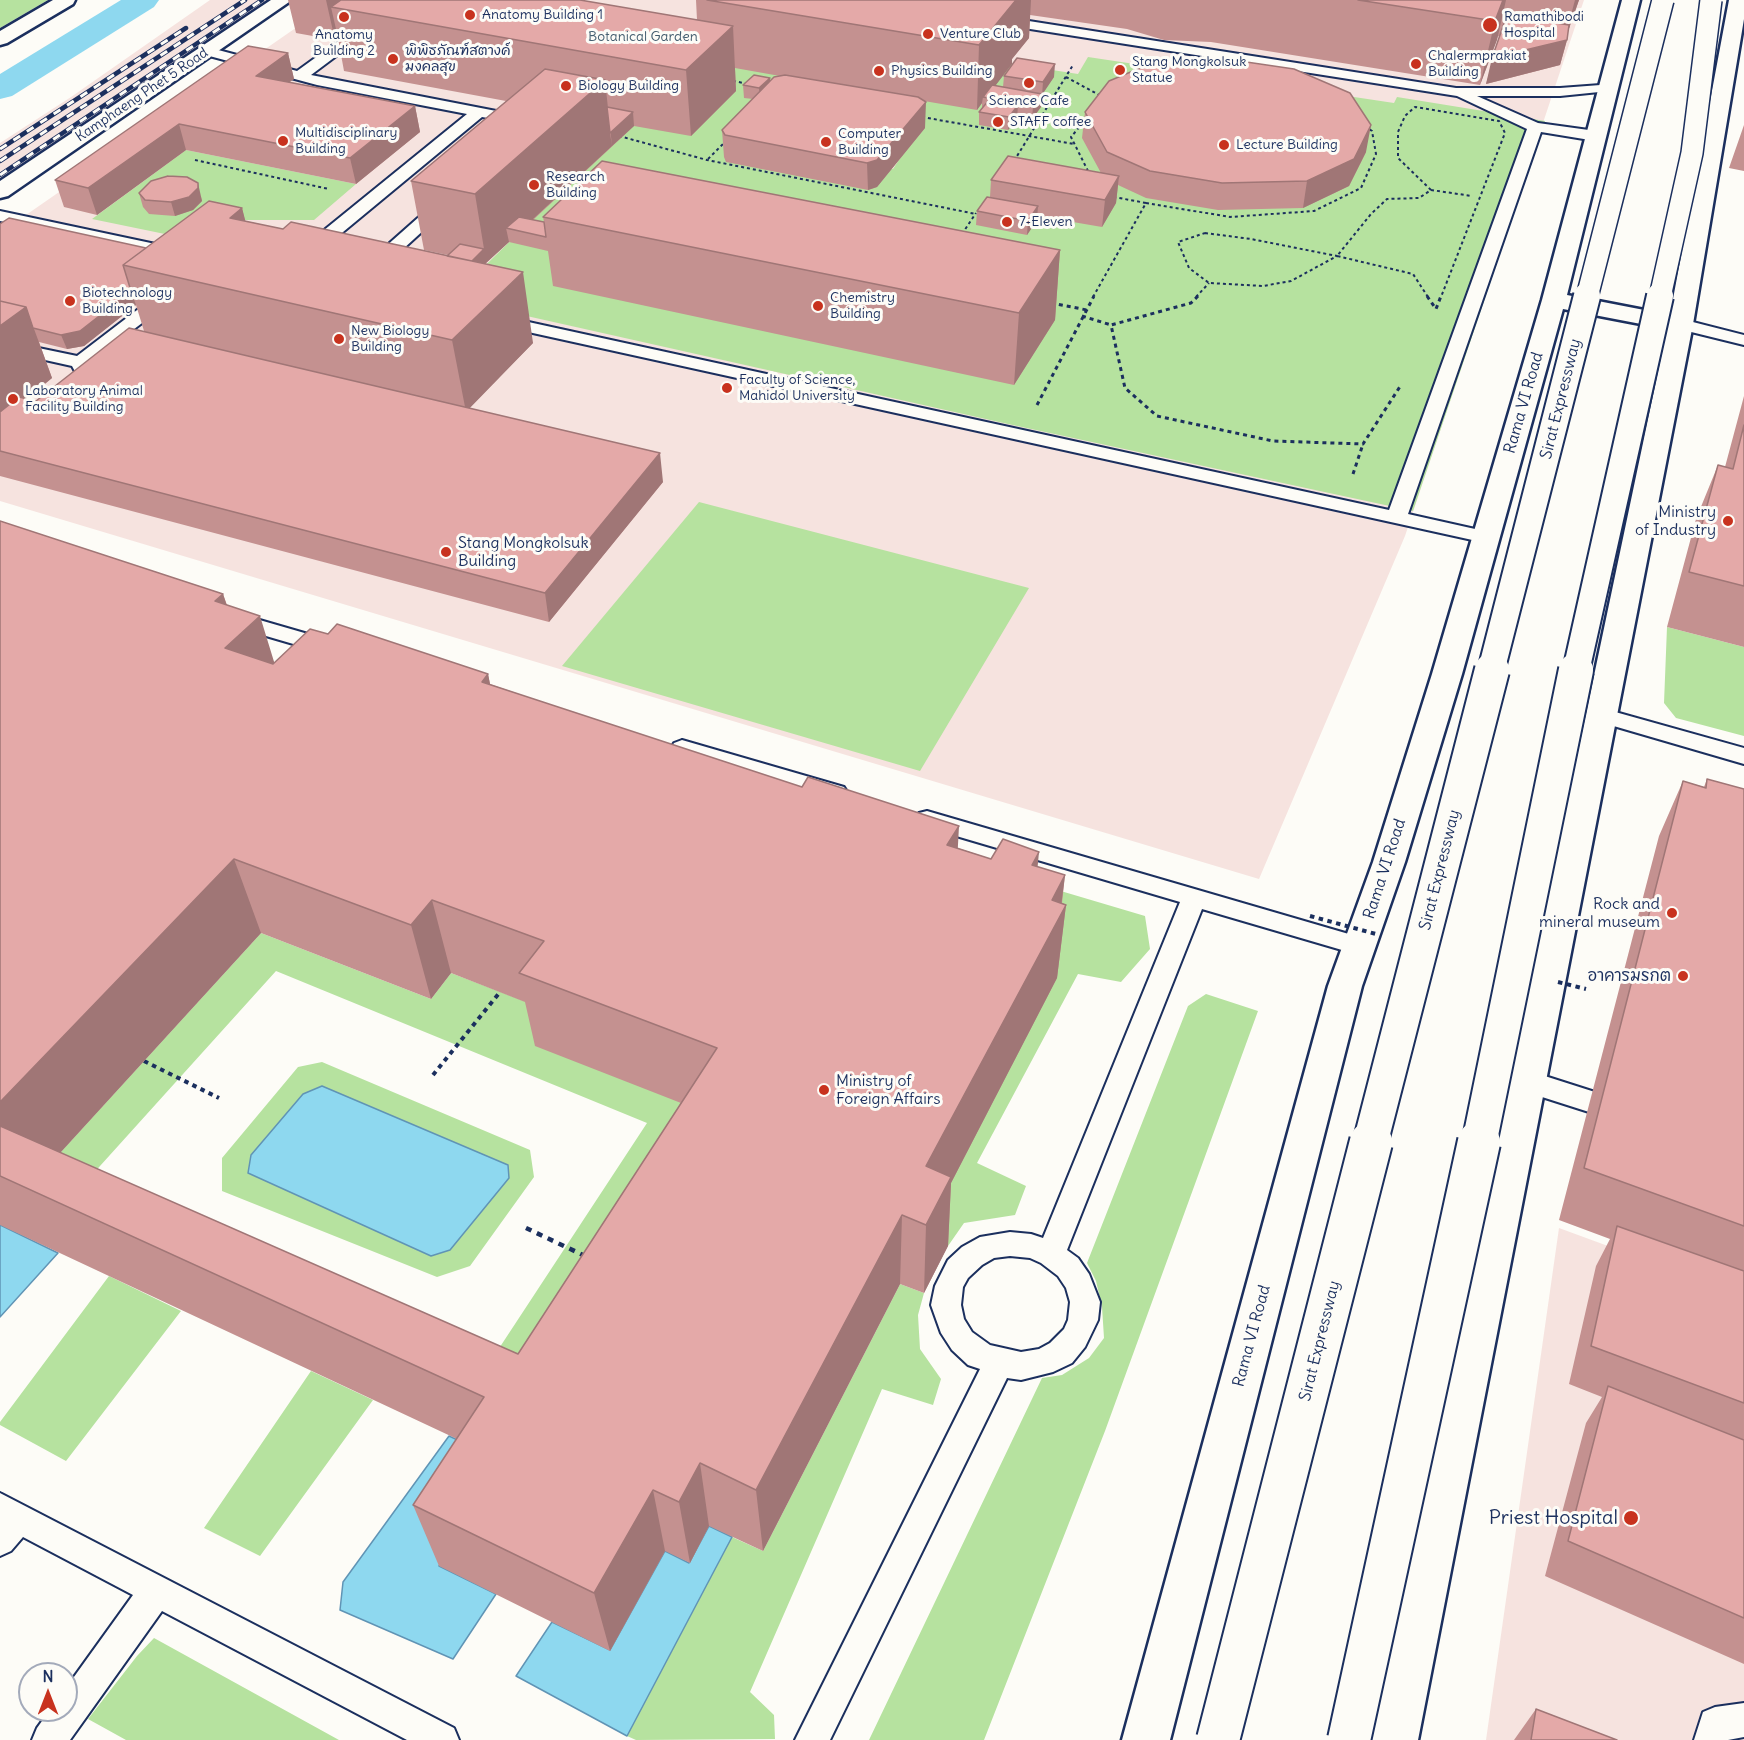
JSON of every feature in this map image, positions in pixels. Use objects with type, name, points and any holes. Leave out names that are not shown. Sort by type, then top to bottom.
[{"type":"main road","points":[[0,39],[66,0]]},
{"type":"main road","name":"Kamphaeng Phet 5 Road","points":[[0,191],[283,0]]},
{"type":"main road","name":"Rama VI Road","points":[[1146,1740],[1345,986],[1389,862],[1447,674],[1554,300],[1631,0]]},
{"type":"main road","name":"Sirat Expressway","points":[[1218,1740],[1663,0]]},
{"type":"main road","points":[[1394,1740],[1681,324],[1732,3]]},
{"type":"main road","points":[[1349,1740],[1469,1188],[1573,685],[1692,153],[1732,3]]},
{"type":"main road","points":[[1554,300],[1681,324]]},
{"type":"lane","points":[[301,75],[404,0]]},
{"type":"lane","points":[[987,18],[1456,92],[1560,92],[1609,87]]},
{"type":"lane","points":[[207,51],[317,81],[478,113],[533,121],[516,137]]},
{"type":"lane","points":[[1456,92],[1535,127],[1596,136]]},
{"type":"lane","points":[[296,262],[478,113]]},
{"type":"lane","points":[[1397,516],[1535,127]]},
{"type":"lane","points":[[364,275],[456,191]]},
{"type":"lane","points":[[0,216],[201,258]]},
{"type":"lane","points":[[0,345],[82,367],[175,289]]},
{"type":"lane","points":[[486,318],[1486,537]]},
{"type":"lane","points":[[1681,324],[1744,340]]},
{"type":"lane","points":[[213,614],[350,653]]},
{"type":"lane","points":[[1601,715],[1744,756]]},
{"type":"lane","points":[[658,742],[852,797]]},
{"type":"lane","points":[[909,814],[1195,896],[1359,946]]},
{"type":"lane","points":[[1051,1254],[1195,896]]},
{"type":"lane","points":[[1526,1081],[1588,1101]]},
{"type":"lane","points":[[1010,1244],[1031,1246],[1051,1254],[1068,1267],[1079,1283],[1085,1302],[1083,1320],[1075,1338],[1061,1353],[1042,1362],[1021,1366],[999,1363],[979,1355],[962,1341],[951,1324],[946,1305],[949,1286],[958,1269],[972,1256],[990,1246],[1010,1244]]},
{"type":"lane","points":[[812,1740],[999,1363]]},
{"type":"lane","points":[[6,1522],[157,1590],[442,1740]]},
{"type":"lane","points":[[49,1740],[157,1590]]},
{"type":"lane","points":[[1711,1740],[1715,1724],[1744,1720]]},
{"type":"path","points":[[1010,167],[1076,60]]},
{"type":"path","points":[[1066,77],[1104,98]]},
{"type":"path","points":[[726,80],[757,86]]},
{"type":"path","points":[[1435,318],[1436,309],[1479,198],[1504,133],[1504,127],[1498,121],[1486,118],[1415,107],[1406,116],[1398,132],[1398,158],[1431,190],[1479,198]]},
{"type":"path","points":[[1091,114],[1071,137],[1091,176]]},
{"type":"path","points":[[914,115],[1075,144]]},
{"type":"path","points":[[1109,196],[1230,217],[1314,211],[1361,188],[1376,154],[1372,131],[1362,125]]},
{"type":"path","points":[[609,134],[707,160],[976,213],[956,242]]},
{"type":"path","points":[[707,160],[730,136]]},
{"type":"path","points":[[195,160],[338,190]]},
{"type":"path","points":[[1431,190],[1419,198],[1387,199],[1371,214],[1337,256],[1291,281],[1263,286],[1209,283],[1189,268],[1178,242],[1205,233],[1251,239],[1337,256],[1413,274],[1436,309]]},
{"type":"path","points":[[1036,408],[1083,316],[1146,203]]},
{"type":"path","points":[[1083,316],[1111,325],[1191,303],[1209,283]]},
{"type":"path","points":[[1042,301],[1087,310]]},
{"type":"path","points":[[1111,325],[1125,388],[1157,416],[1273,441],[1363,444]]},
{"type":"path","points":[[1350,484],[1363,444],[1405,379]]},
{"type":"path","points":[[433,1075],[500,992]]},
{"type":"path","points":[[144,1061],[219,1098]]},
{"type":"path","points":[[526,1228],[596,1261]]},
{"type":"shaded area","points":[[210,0],[271,0],[0,183],[0,143],[71,97]]},
{"type":"shaded area","name":"Faculty of Science, Mahidol University","points":[[336,0],[1584,0],[1405,536],[1259,879],[0,501],[0,233]]},
{"type":"shaded area","name":"Priest Hospital","points":[[1559,1228],[1744,1296],[1744,1740],[1486,1740]]},
{"type":"green space","points":[[0,0],[48,0],[0,28]]},
{"type":"green space","points":[[1088,57],[1394,103],[1397,97],[1545,121],[1413,511],[1008,424],[451,299],[633,121],[700,62],[1007,63],[1078,74]],"holes":[[[922,125],[893,169],[746,143]]]},
{"type":"green space","points":[[186,150],[356,184],[314,220],[224,220],[194,240],[92,219]]},
{"type":"green space","points":[[699,502],[1029,588],[920,771],[562,666]]},
{"type":"green space","points":[[1667,627],[1744,647],[1744,736],[1676,718],[1664,703]]},
{"type":"green space","points":[[899,843],[1145,916],[1150,949],[1121,982],[1078,974],[977,1163],[1026,1186],[1015,1215],[964,1223],[948,1246],[924,1236]]},
{"type":"green space","points":[[261,933],[431,999],[451,973],[558,1014],[725,1120],[626,1275],[471,1391],[647,1123],[276,971],[63,1207],[26,1190]]},
{"type":"green space","points":[[1206,994],[1258,1011],[1105,1431],[984,1740],[869,1740],[1042,1378],[1062,1375],[1089,1358],[1104,1338],[1102,1307],[1096,1281],[1087,1263],[1188,1006]]},
{"type":"green space","points":[[322,1062],[530,1150],[534,1177],[470,1266],[437,1277],[222,1191],[222,1158],[298,1067]]},
{"type":"green space","points":[[109,1276],[181,1311],[66,1461],[0,1425],[0,1422]]},
{"type":"green space","points":[[900,1284],[924,1293],[918,1315],[920,1349],[941,1379],[933,1405],[882,1389],[750,1692],[774,1715],[775,1739],[636,1740],[627,1736],[732,1537],[763,1551]]},
{"type":"green space","points":[[311,1371],[373,1400],[260,1556],[204,1528]]},
{"type":"green space","points":[[154,1638],[339,1740],[126,1740],[88,1719],[137,1656]]},
{"type":"water","points":[[322,1086],[508,1165],[509,1178],[450,1250],[431,1256],[248,1173],[251,1155],[303,1094]]},
{"type":"water","points":[[0,1225],[58,1253],[0,1317]]},
{"type":"water","points":[[449,1436],[505,1462],[439,1566],[496,1594],[453,1659],[340,1610],[343,1582]]},
{"type":"water","points":[[709,1526],[732,1537],[627,1736],[516,1676],[552,1622],[610,1650],[665,1551],[689,1563]]},
{"type":"building","name":"Botanical Garden","points":[[341,0],[580,0],[733,26],[686,70],[331,7]]},
{"type":"building","points":[[707,0],[1016,0],[979,45]]},
{"type":"building","points":[[1358,0],[1503,0],[1495,21]]},
{"type":"building","points":[[1507,15],[1569,25],[1567,40],[1492,58]]},
{"type":"building","points":[[248,46],[288,53],[256,76],[415,106],[350,158],[179,124],[88,188],[55,180]]},
{"type":"building","points":[[1017,58],[1055,64],[1043,82],[1004,76]]},
{"type":"building","name":"Lecture Building","points":[[1226,59],[1294,69],[1350,93],[1371,125],[1354,159],[1307,181],[1222,183],[1150,171],[1107,152],[1085,112],[1109,81],[1157,61]]},
{"type":"building","points":[[545,69],[605,80],[475,194],[411,181]]},
{"type":"building","points":[[754,75],[770,78],[759,88],[743,85]]},
{"type":"building","points":[[785,75],[918,97],[926,102],[877,160],[867,163],[725,135],[722,130],[774,77]]},
{"type":"building","points":[[992,85],[1042,94],[1033,106],[983,97]]},
{"type":"building","points":[[989,100],[1018,105],[1009,117],[979,112]]},
{"type":"building","points":[[607,107],[633,112],[610,133]]},
{"type":"building","points":[[1008,156],[1119,176],[1105,200],[991,180]]},
{"type":"building","points":[[602,161],[1060,250],[1019,313],[543,217]]},
{"type":"building","points":[[168,176],[187,177],[198,183],[198,188],[189,197],[171,202],[145,200],[139,193],[151,181]]},
{"type":"building","points":[[987,197],[1038,206],[1028,221],[977,211]]},
{"type":"building","points":[[209,201],[242,208],[230,218],[283,229],[291,222],[523,272],[452,340],[123,265]]},
{"type":"building","points":[[519,217],[544,222],[546,237],[506,228]]},
{"type":"building","name":"Biotechnology Building","points":[[9,218],[146,248],[123,265],[131,291],[80,331],[61,335],[33,328],[26,307],[0,301],[0,224]]},
{"type":"building","points":[[460,244],[484,249],[472,261],[447,256]]},
{"type":"building","points":[[0,301],[26,307],[0,326]]},
{"type":"building","name":"Stang Mongkolsuk Building","points":[[129,328],[660,453],[545,593],[0,451],[0,412],[19,397],[36,401]]},
{"type":"building","points":[[1744,425],[1744,586],[1689,572],[1718,465],[1733,469]]},
{"type":"building","name":"Ministry of Foreign Affairs","points":[[0,521],[223,594],[215,601],[260,616],[225,648],[273,664],[310,629],[328,634],[337,624],[488,674],[482,682],[802,787],[808,777],[959,826],[947,845],[991,859],[1003,839],[1039,852],[1032,865],[1065,875],[1052,900],[1066,905],[926,1166],[951,1177],[926,1225],[902,1215],[756,1490],[700,1463],[679,1502],[653,1490],[594,1593],[413,1505],[484,1397],[0,1176],[0,1126],[518,1354],[717,1048],[519,973],[544,941],[432,900],[411,925],[234,859],[0,1102]]},
{"type":"building","name":"อาคารมรกต","points":[[1707,779],[1744,789],[1744,1226],[1584,1168],[1683,781],[1706,788]]},
{"type":"building","points":[[1617,1226],[1744,1271],[1744,1403],[1591,1346]]},
{"type":"building","points":[[1608,1386],[1744,1440],[1744,1618],[1568,1541]]},
{"type":"building","points":[[1536,1709],[1617,1740],[1531,1740]]},
{"type":"waterway","points":[[0,89],[143,0]]},
{"type":"railway","points":[[0,161],[245,0]]},
{"type":"railway","points":[[0,175],[262,0]]},
{"type":"railway","points":[[0,149],[186,28]]},
{"type":"place","name":"Anatomy Building 1","points":[[470,15]]},
{"type":"place","name":"Anatomy Building 2","points":[[344,17]]},
{"type":"place","name":"Ramathibodi Hospital","points":[[1490,25]]},
{"type":"place","name":"Venture Club","points":[[928,34]]},
{"type":"place","name":"พิพิธภัณฑ์สตางค์ มงคลสุข","points":[[393,59]]},
{"type":"place","name":"Chalermprakiat Building","points":[[1416,64]]},
{"type":"place","name":"Stang Mongkolsuk Statue","points":[[1120,70]]},
{"type":"place","name":"Physics Building","points":[[879,71]]},
{"type":"place","name":"Science Cafe","points":[[1029,83]]},
{"type":"place","name":"Biology Building","points":[[566,86]]},
{"type":"place","name":"STAFF coffee","points":[[998,122]]},
{"type":"place","name":"Multidisciplinary Building","points":[[283,141]]},
{"type":"place","name":"Computer Building","points":[[826,142]]},
{"type":"place","name":"Lecture Building","points":[[1224,145]]},
{"type":"place","name":"Research Building","points":[[534,185]]},
{"type":"place","name":"7-Eleven","points":[[1007,222]]},
{"type":"place","name":"Biotechnology Building","points":[[70,301]]},
{"type":"place","name":"Chemistry Building","points":[[818,306]]},
{"type":"place","name":"New Biology Building","points":[[339,339]]},
{"type":"place","name":"Faculty of Science, Mahidol University","points":[[727,388]]},
{"type":"place","name":"Laboratory Animal Facility Building","points":[[13,399]]},
{"type":"place","name":"Ministry of Industry","points":[[1728,521]]},
{"type":"place","name":"Stang Mongkolsuk Building","points":[[446,552]]},
{"type":"place","name":"Rock and mineral museum","points":[[1672,913]]},
{"type":"place","name":"อาคารมรกต","points":[[1683,976]]},
{"type":"place","name":"Ministry of Foreign Affairs","points":[[824,1090]]},
{"type":"place","name":"Priest Hospital","points":[[1631,1518]]}]
